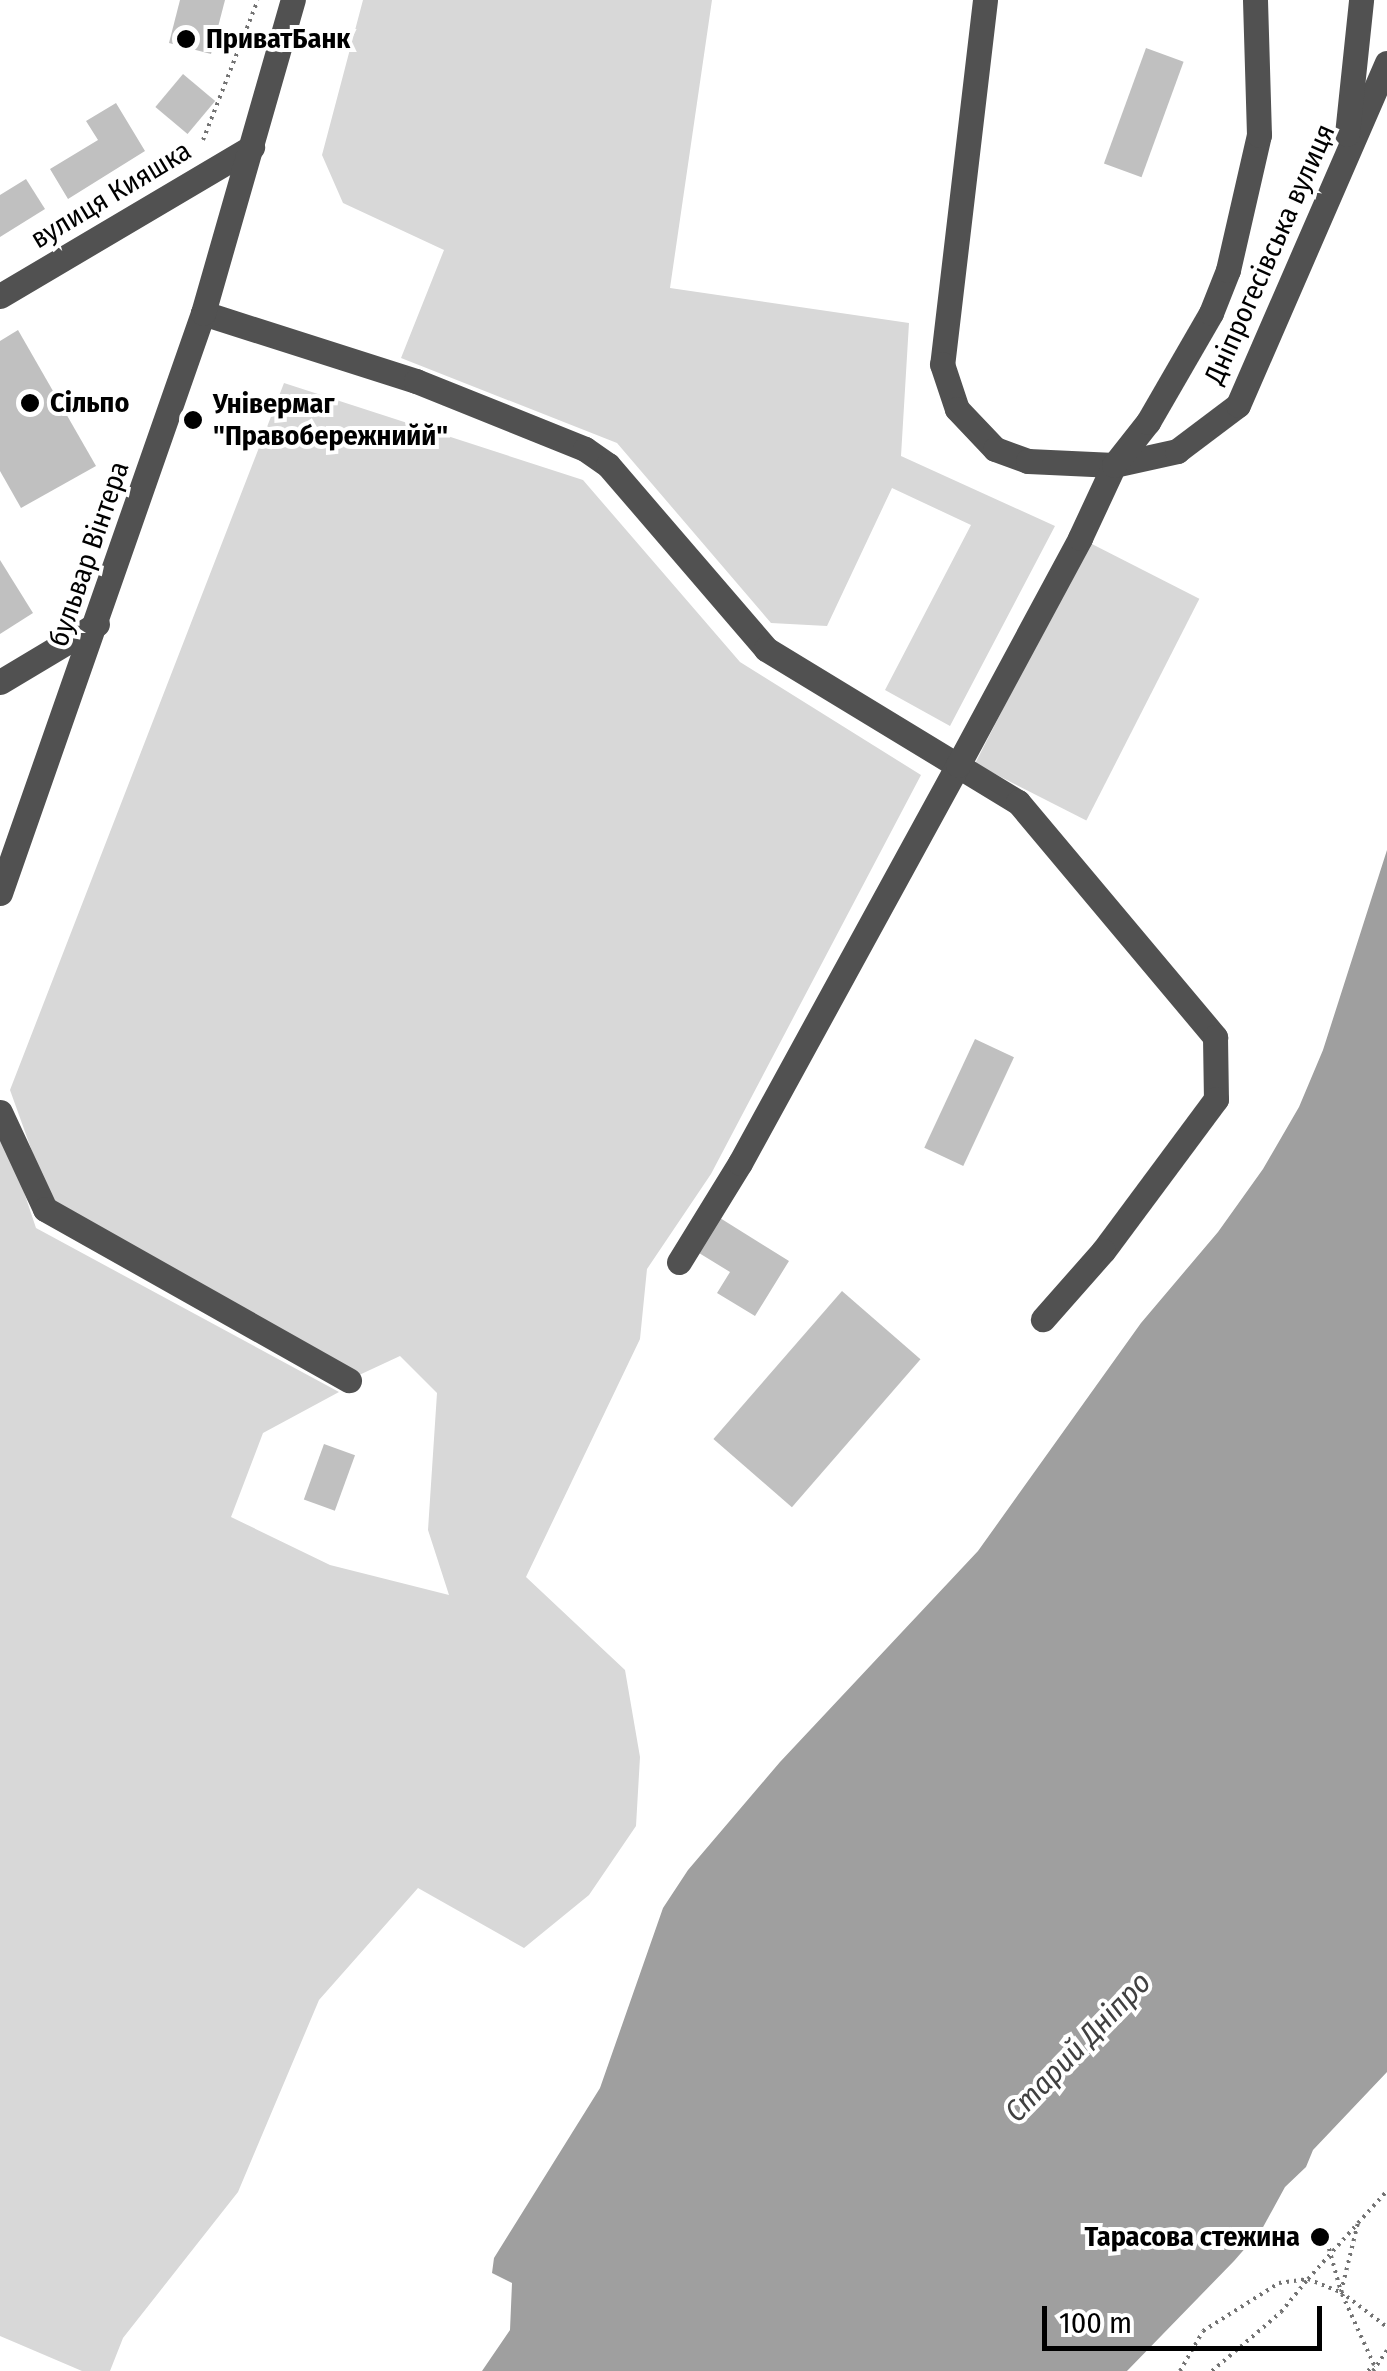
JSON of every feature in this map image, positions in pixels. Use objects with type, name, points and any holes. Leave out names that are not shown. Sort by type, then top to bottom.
[{"type":"street","name":"бульвар Вінтера","points":[[2,881],[97,624],[204,313],[293,0]]},
{"type":"street","name":"Дніпрогесівська вулиця","points":[[985,0],[942,364],[957,409],[994,449],[1028,460],[1114,465],[1177,451],[1238,406],[1387,63]]},
{"type":"street","points":[[679,1262],[740,1164],[958,766],[1080,538],[1114,465],[1148,422],[1211,313],[1228,270],[1259,135],[1254,0]]},
{"type":"street","points":[[1344,158],[1361,0]]},
{"type":"street","name":"вулиця Кияшка","points":[[0,296],[252,146]]},
{"type":"street","points":[[204,313],[416,381],[585,449],[608,465],[766,649],[1018,802],[1215,1037],[1216,1099],[1103,1251],[1043,1318]]},
{"type":"street","points":[[0,682],[97,624]]},
{"type":"street","points":[[0,1112],[45,1209],[349,1380]]},
{"type":"path","points":[[203,140],[258,0]]},
{"type":"path","points":[[1212,2371],[1281,2312],[1387,2191]]},
{"type":"path","points":[[1341,2292],[1358,2223]]},
{"type":"path","points":[[1322,2227],[1341,2292],[1372,2369],[1387,2350]]},
{"type":"path","points":[[1178,2371],[1203,2331],[1236,2306],[1279,2282],[1308,2279],[1341,2292],[1387,2327]]},
{"type":"shaded area","points":[[363,0],[712,0],[670,288],[909,323],[901,456],[1055,526],[950,726],[885,690],[971,525],[892,488],[827,626],[771,623],[617,443],[401,358],[444,250],[343,203],[322,155]]},
{"type":"shaded area","points":[[284,383],[583,480],[740,662],[921,775],[711,1174],[647,1269],[640,1339],[526,1577],[625,1670],[640,1757],[636,1826],[589,1895],[524,1948],[418,1888],[319,2000],[238,2192],[123,2338],[110,2371],[82,2371],[0,2336],[0,1133],[7,1141],[36,1228],[339,1392],[263,1433],[231,1517],[330,1565],[449,1595],[428,1530],[437,1393],[400,1356],[357,1376],[52,1207],[10,1090]]},
{"type":"shaded area","points":[[1088,542],[1199,599],[1086,821],[975,764]]},
{"type":"water","name":"Старий Дніпро","points":[[1387,850],[1387,2072],[1313,2150],[1306,2167],[1285,2187],[1262,2229],[1127,2371],[482,2371],[510,2330],[512,2283],[492,2273],[494,2258],[600,2088],[663,1908],[688,1870],[780,1762],[978,1551],[1141,1323],[1218,1232],[1263,1169],[1299,1107],[1323,1050]]},
{"type":"building","points":[[180,0],[225,0],[211,54],[169,43]]},
{"type":"building","points":[[1146,48],[1184,62],[1142,177],[1104,164]]},
{"type":"building","points":[[183,74],[215,101],[188,134],[155,107]]},
{"type":"building","points":[[116,103],[145,151],[68,199],[50,169],[98,140],[86,121]]},
{"type":"building","points":[[26,179],[45,209],[0,237],[0,195]]},
{"type":"building","name":"Сільпо","points":[[18,330],[96,466],[21,508],[0,471],[0,341]]},
{"type":"building","points":[[0,560],[33,613],[0,634]]},
{"type":"building","points":[[975,1039],[1014,1057],[963,1166],[924,1148]]},
{"type":"building","points":[[720,1218],[789,1261],[755,1316],[717,1293],[730,1272],[699,1253]]},
{"type":"building","points":[[842,1291],[920,1359],[792,1507],[713,1439]]},
{"type":"building","points":[[324,1444],[355,1455],[335,1511],[304,1499]]},
{"type":"place","name":"ПриватБанк","points":[[186,39]]},
{"type":"place","name":"Сільпо","points":[[30,403]]},
{"type":"place","name":"Універмаг \"Правобережнийй\"","points":[[193,420]]},
{"type":"place","name":"Тарасова стежина","points":[[1320,2237]]}]
